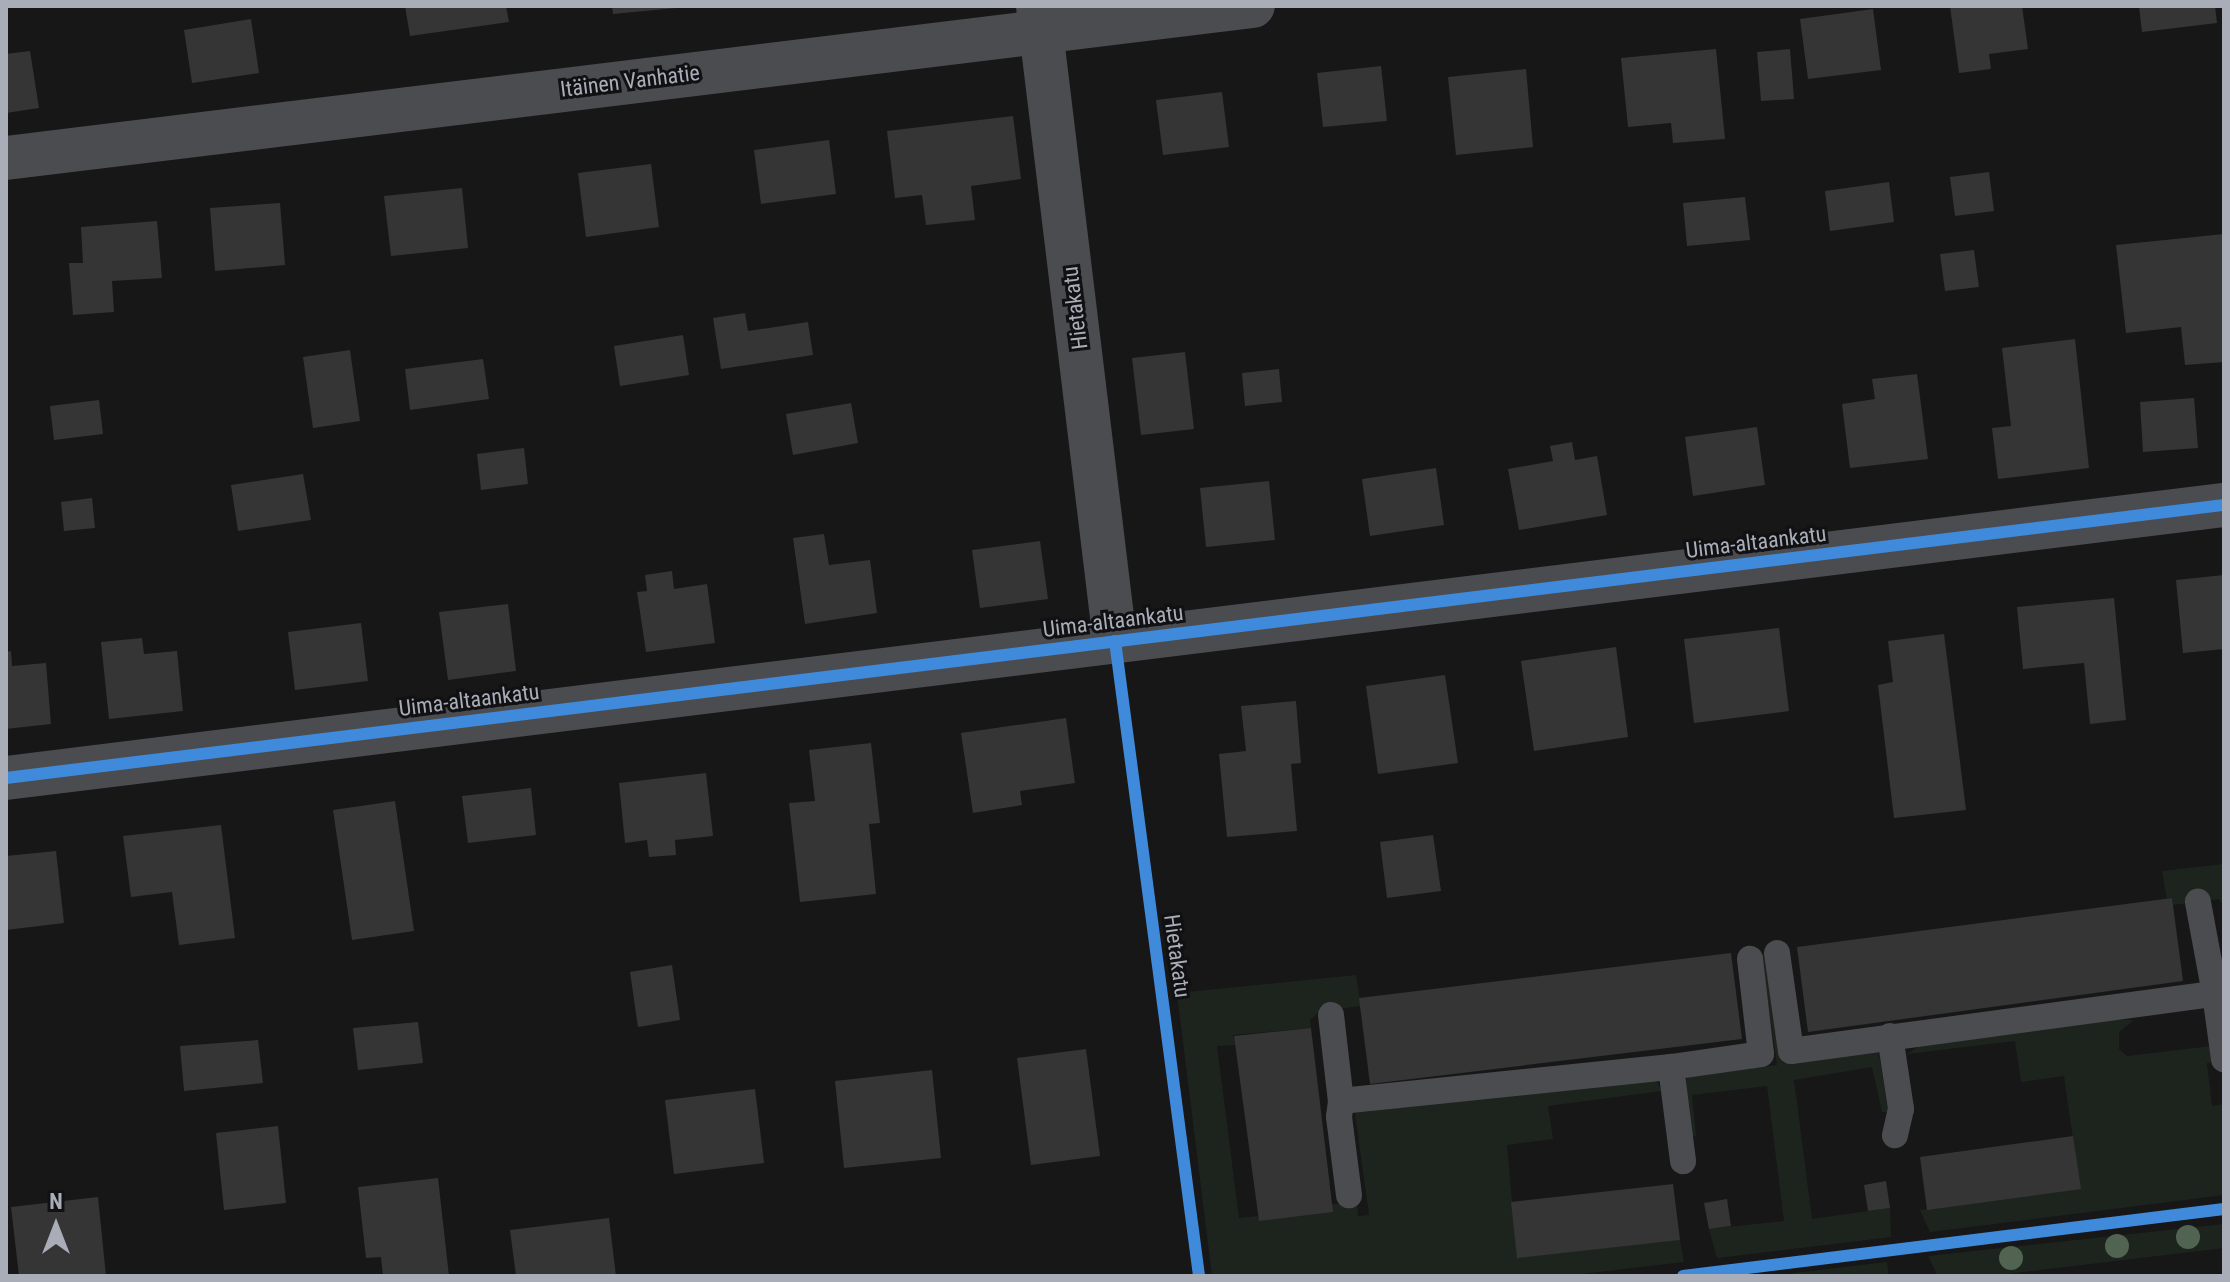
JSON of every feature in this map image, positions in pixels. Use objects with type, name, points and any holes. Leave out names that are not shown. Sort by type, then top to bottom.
[{"type":"street","name":"Itäinen Vanhatie","points":[[6,158],[1040,18],[1253,6]]},
{"type":"street","name":"Hietakatu","points":[[1040,18],[1115,641]]},
{"type":"street","name":"Uima-altaankatu","points":[[6,778],[2224,505]]},
{"type":"lane","points":[[2198,902],[2224,1059]]},
{"type":"lane","points":[[1777,953],[1791,1051],[2215,994]]},
{"type":"lane","points":[[1341,1101],[1671,1067],[1761,1054],[1750,959]]},
{"type":"lane","points":[[1331,1015],[1349,1195]]},
{"type":"lane","points":[[1890,1036],[1901,1109],[1895,1135]]},
{"type":"lane","points":[[1671,1067],[1683,1161]]},
{"type":"shaded area","points":[[2224,864],[2224,906],[2219,899],[2173,905],[2172,898],[2167,899],[2162,871]]},
{"type":"shaded area","points":[[1768,953],[1783,1063],[1845,1054],[1878,1053],[1880,1059],[1888,1112],[1882,1112],[1872,1067],[1794,1080],[1812,1219],[1890,1208],[1891,1237],[1717,1258],[1709,1229],[1784,1221],[1767,1086],[1692,1095],[1696,1136],[1691,1136],[1685,1084],[1688,1075],[1777,1065],[1761,955]]},
{"type":"shaded area","points":[[1356,975],[1361,1006],[1320,1011],[1310,1020],[1311,1028],[1233,1035],[1235,1045],[1217,1046],[1239,1218],[1258,1216],[1260,1221],[1332,1212],[1332,1204],[1357,1203],[1358,1216],[1369,1215],[1355,1113],[1643,1079],[1657,1082],[1662,1091],[1548,1106],[1553,1139],[1507,1145],[1517,1257],[1680,1240],[1684,1262],[1565,1276],[1212,1276],[1177,993]]},
{"type":"shaded area","points":[[2095,1019],[2134,1020],[2119,1032],[2119,1049],[2127,1056],[2212,1046],[2216,1062],[2207,1063],[2212,1106],[2223,1104],[2224,1086],[2224,1195],[1930,1232],[1920,1210],[2080,1188],[2064,1076],[2021,1082],[2015,1041],[1907,1054],[1923,1044]]},
{"type":"shaded area","points":[[2224,1224],[2224,1248],[1990,1276],[1938,1276],[1928,1256]]},
{"type":"shaded area","points":[[1887,1262],[1889,1276],[1769,1276]]},
{"type":"building","points":[[405,6],[506,6],[509,22],[410,36]]},
{"type":"building","points":[[612,6],[676,6],[676,8],[613,14]]},
{"type":"building","points":[[1950,6],[2022,6],[2028,49],[1989,54],[1991,69],[1959,73]]},
{"type":"building","points":[[2139,6],[2215,6],[2217,23],[2142,32]]},
{"type":"building","points":[[1873,9],[1881,70],[1808,79],[1800,19]]},
{"type":"building","points":[[251,19],[259,73],[192,83],[184,30]]},
{"type":"building","points":[[1716,49],[1725,139],[1673,143],[1671,123],[1628,127],[1621,58]]},
{"type":"building","points":[[1790,49],[1794,99],[1761,101],[1757,52]]},
{"type":"building","points":[[30,51],[39,108],[6,113],[6,54]]},
{"type":"building","points":[[1381,66],[1387,121],[1323,127],[1317,73]]},
{"type":"building","points":[[1526,69],[1533,147],[1456,155],[1448,77]]},
{"type":"building","points":[[1222,92],[1229,147],[1163,155],[1156,100]]},
{"type":"building","points":[[1013,116],[1021,179],[971,186],[975,220],[926,225],[922,195],[895,198],[887,131]]},
{"type":"building","points":[[829,140],[836,194],[761,204],[754,150]]},
{"type":"building","points":[[651,164],[659,227],[586,237],[578,173]]},
{"type":"building","points":[[1989,172],[1994,211],[1955,216],[1950,177]]},
{"type":"building","points":[[1889,182],[1894,222],[1830,231],[1825,191]]},
{"type":"building","points":[[462,188],[468,248],[391,256],[384,196]]},
{"type":"building","points":[[1745,197],[1750,240],[1687,246],[1683,203]]},
{"type":"building","points":[[280,203],[285,265],[215,271],[210,208]]},
{"type":"building","points":[[157,221],[162,278],[112,281],[114,312],[73,315],[69,263],[83,263],[81,227]]},
{"type":"building","points":[[2224,234],[2224,362],[2185,365],[2181,327],[2126,333],[2116,245]]},
{"type":"building","points":[[1974,250],[1979,287],[1945,291],[1940,254]]},
{"type":"building","points":[[745,313],[748,331],[808,322],[813,355],[721,369],[713,318]]},
{"type":"building","points":[[683,335],[689,375],[620,386],[614,346]]},
{"type":"building","points":[[2075,339],[2089,468],[1998,479],[1992,428],[2011,426],[2002,348]]},
{"type":"building","points":[[350,350],[360,421],[313,428],[303,357]]},
{"type":"building","points":[[1185,352],[1194,429],[1141,435],[1132,358]]},
{"type":"building","points":[[483,359],[489,399],[410,410],[405,369]]},
{"type":"building","points":[[1279,369],[1282,402],[1245,406],[1242,373]]},
{"type":"building","points":[[1917,374],[1928,459],[1850,468],[1842,404],[1875,399],[1872,379]]},
{"type":"building","points":[[2194,398],[2198,448],[2143,452],[2140,402]]},
{"type":"building","points":[[99,400],[103,434],[54,440],[50,406]]},
{"type":"building","points":[[851,403],[858,443],[793,455],[786,414]]},
{"type":"building","points":[[1757,427],[1765,485],[1693,496],[1685,437]]},
{"type":"building","points":[[1572,442],[1575,460],[1597,456],[1607,515],[1519,530],[1508,469],[1553,461],[1550,446]]},
{"type":"building","points":[[524,448],[528,484],[481,490],[477,454]]},
{"type":"building","points":[[1436,468],[1444,525],[1370,536],[1362,479]]},
{"type":"building","points":[[303,474],[311,520],[238,531],[231,485]]},
{"type":"building","points":[[1269,481],[1275,540],[1206,547],[1200,488]]},
{"type":"building","points":[[92,498],[95,528],[64,531],[61,502]]},
{"type":"building","points":[[824,534],[829,565],[870,560],[877,613],[805,624],[793,538]]},
{"type":"building","points":[[1040,541],[1048,599],[980,608],[972,550]]},
{"type":"building","points":[[672,571],[674,589],[707,584],[715,643],[646,652],[637,592],[647,591],[645,575]]},
{"type":"building","points":[[2224,575],[2224,649],[2183,653],[2176,580]]},
{"type":"building","points":[[2114,598],[2126,720],[2090,724],[2084,663],[2023,669],[2017,607]]},
{"type":"building","points":[[508,604],[516,671],[448,680],[439,612]]},
{"type":"building","points":[[361,623],[368,681],[295,690],[288,632]]},
{"type":"building","points":[[1779,628],[1789,711],[1694,723],[1684,639]]},
{"type":"building","points":[[1944,634],[1966,810],[1894,818],[1878,685],[1893,682],[1888,641]]},
{"type":"building","points":[[142,638],[144,654],[177,651],[183,711],[109,719],[101,642]]},
{"type":"building","points":[[1616,647],[1628,737],[1534,751],[1521,661]]},
{"type":"building","points":[[11,651],[12,666],[46,663],[51,724],[6,729],[6,652]]},
{"type":"building","points":[[1445,675],[1458,763],[1378,774],[1366,686]]},
{"type":"building","points":[[1296,701],[1301,763],[1291,764],[1297,831],[1227,837],[1219,754],[1246,751],[1241,706]]},
{"type":"building","points":[[1066,718],[1075,783],[1020,791],[1022,805],[973,813],[961,733]]},
{"type":"building","points":[[871,743],[880,823],[869,824],[876,894],[800,902],[789,803],[815,801],[809,750]]},
{"type":"building","points":[[706,773],[713,836],[675,840],[676,855],[649,857],[647,840],[625,843],[619,783]]},
{"type":"building","points":[[531,788],[536,835],[468,843],[462,796]]},
{"type":"building","points":[[395,801],[414,931],[352,940],[333,810]]},
{"type":"building","points":[[221,825],[235,938],[179,945],[172,892],[131,897],[123,836]]},
{"type":"building","points":[[1433,835],[1441,891],[1387,898],[1380,842]]},
{"type":"building","points":[[56,851],[64,923],[6,930],[6,856]]},
{"type":"building","points":[[2172,898],[2183,981],[1808,1032],[1797,947]]},
{"type":"building","points":[[1731,953],[1742,1039],[1370,1084],[1359,998]]},
{"type":"building","points":[[672,965],[680,1020],[638,1027],[630,972]]},
{"type":"building","points":[[418,1022],[423,1063],[358,1070],[353,1028]]},
{"type":"building","points":[[1311,1028],[1333,1212],[1259,1221],[1234,1036]]},
{"type":"building","points":[[258,1040],[263,1083],[184,1091],[180,1046]]},
{"type":"building","points":[[1086,1049],[1100,1156],[1031,1165],[1017,1058]]},
{"type":"building","points":[[932,1070],[941,1158],[844,1168],[835,1081]]},
{"type":"building","points":[[755,1089],[764,1163],[674,1174],[665,1100]]},
{"type":"building","points":[[278,1126],[286,1203],[224,1210],[216,1133]]},
{"type":"building","points":[[2073,1136],[2081,1189],[1927,1210],[1920,1157]]},
{"type":"building","points":[[438,1178],[449,1276],[383,1276],[381,1257],[366,1258],[358,1187]]},
{"type":"building","points":[[1886,1181],[1890,1208],[1868,1211],[1864,1185]]},
{"type":"building","points":[[1673,1184],[1680,1240],[1517,1258],[1511,1202]]},
{"type":"building","points":[[98,1197],[106,1276],[19,1276],[11,1207]]},
{"type":"building","points":[[1727,1199],[1731,1226],[1709,1229],[1704,1203]]},
{"type":"building","points":[[609,1218],[616,1276],[516,1276],[510,1230]]},
{"type":"cycle path","points":[[6,778],[2224,505]]},
{"type":"cycle path","points":[[1115,641],[1199,1276]]},
{"type":"cycle path","points":[[1683,1276],[2224,1209]]}]
